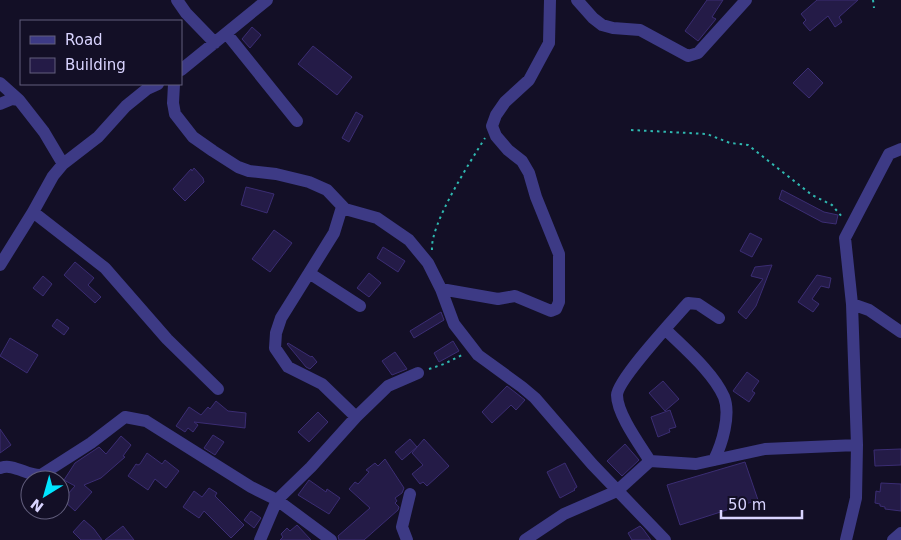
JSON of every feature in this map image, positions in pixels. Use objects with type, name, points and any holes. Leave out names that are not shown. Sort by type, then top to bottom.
[{"type":"street","points":[[177,0],[186,13],[215,43]]},
{"type":"street","points":[[182,69],[267,0]]},
{"type":"street","points":[[441,290],[498,299],[516,296],[550,310],[556,309],[559,302],[559,254],[536,198],[529,173],[522,161],[508,150],[496,136],[492,126],[496,115],[505,102],[529,80],[549,43],[550,0]]},
{"type":"street","points":[[577,0],[602,25],[640,30],[688,56],[698,53],[746,0]]},
{"type":"street","points":[[227,34],[297,121]]},
{"type":"street","points":[[0,84],[19,100],[44,132],[63,164]]},
{"type":"street","points":[[174,85],[173,103],[175,114],[193,137],[238,167],[249,171],[276,174],[309,182],[327,190],[342,207],[352,212],[377,218],[403,234],[428,263],[454,324],[472,349],[534,398],[617,492],[665,540]]},
{"type":"street","points":[[0,265],[53,176],[63,164],[98,137],[126,106],[150,86]]},
{"type":"street","points":[[0,104],[12,99],[19,100]]},
{"type":"street","points":[[846,540],[856,498],[857,444],[852,304],[845,238],[889,154],[901,149]]},
{"type":"street","points":[[342,207],[334,233],[281,318],[276,333],[275,348],[288,367],[322,384],[356,417]]},
{"type":"street","points":[[33,212],[105,268],[167,339],[218,389]]},
{"type":"street","points":[[309,273],[360,306]]},
{"type":"street","points":[[650,461],[625,421],[617,397],[618,390],[627,376],[688,303],[698,304],[719,318]]},
{"type":"street","points":[[852,304],[868,310],[901,332]]},
{"type":"street","points":[[666,329],[700,364],[717,385],[724,398],[726,411],[723,436],[714,460]]},
{"type":"street","points":[[260,540],[261,533],[277,500],[388,386],[418,373]]},
{"type":"street","points":[[0,468],[8,466],[34,475],[41,475],[91,443],[125,417],[146,421],[251,487],[277,500],[330,540]]},
{"type":"street","points":[[525,540],[564,514],[617,492],[650,461],[696,464],[765,449],[857,444]]},
{"type":"street","points":[[407,540],[402,527],[410,494]]},
{"type":"street","points":[[893,540],[901,533]]},
{"type":"path","points":[[873,0],[874,8]]},
{"type":"path","points":[[435,257],[432,249],[432,240],[441,218],[461,177],[492,126]]},
{"type":"path","points":[[631,130],[707,134],[730,143],[748,145],[812,195],[832,205],[851,227]]},
{"type":"path","points":[[418,373],[444,364],[472,349]]},
{"type":"building","points":[[707,0],[723,0],[712,17],[716,19],[698,41],[685,31]]},
{"type":"building","points":[[817,0],[858,0],[839,17],[842,22],[835,27],[828,16],[810,31],[803,23],[806,20],[801,14]]},
{"type":"building","points":[[252,27],[261,35],[250,48],[242,39]]},
{"type":"building","points":[[313,46],[352,77],[337,95],[298,64]]},
{"type":"building","points":[[808,68],[823,83],[809,98],[793,83]]},
{"type":"building","points":[[356,112],[363,116],[349,142],[342,138]]},
{"type":"building","points":[[194,168],[203,178],[204,182],[185,201],[173,189]]},
{"type":"building","points":[[246,187],[274,194],[267,213],[241,205]]},
{"type":"building","points":[[782,190],[824,212],[838,215],[836,224],[822,222],[779,199]]},
{"type":"building","points":[[274,230],[292,243],[270,272],[252,259]]},
{"type":"building","points":[[750,233],[762,239],[752,257],[740,251]]},
{"type":"building","points":[[383,247],[405,261],[398,272],[377,258]]},
{"type":"building","points":[[75,262],[94,278],[88,285],[101,297],[95,303],[64,275]]},
{"type":"building","points":[[772,265],[756,306],[746,319],[738,312],[763,279],[751,276],[755,267]]},
{"type":"building","points":[[369,273],[381,283],[369,297],[357,288]]},
{"type":"building","points":[[817,275],[831,278],[829,288],[821,286],[812,299],[819,304],[813,312],[798,302]]},
{"type":"building","points":[[43,276],[52,284],[43,296],[33,288]]},
{"type":"building","points":[[441,312],[444,320],[414,338],[410,331]]},
{"type":"building","points":[[57,319],[69,328],[64,335],[52,326]]},
{"type":"building","points":[[10,338],[38,355],[27,373],[0,356]]},
{"type":"building","points":[[453,341],[459,351],[439,362],[434,353]]},
{"type":"building","points":[[288,343],[312,356],[317,362],[310,369],[306,367]]},
{"type":"building","points":[[395,352],[407,369],[392,375],[382,361]]},
{"type":"building","points":[[747,372],[759,381],[752,391],[755,393],[749,402],[733,391]]},
{"type":"building","points":[[663,381],[679,399],[665,411],[649,393]]},
{"type":"building","points":[[507,386],[525,400],[516,410],[511,405],[492,423],[482,412]]},
{"type":"building","points":[[216,401],[228,411],[246,413],[245,428],[194,422],[198,425],[193,432],[188,428],[185,432],[176,426],[189,407],[201,415],[208,407],[210,409]]},
{"type":"building","points":[[670,410],[676,427],[669,429],[670,432],[658,437],[651,417]]},
{"type":"building","points":[[318,412],[328,422],[309,442],[298,432]]},
{"type":"building","points":[[0,429],[11,445],[0,453]]},
{"type":"building","points":[[213,435],[224,442],[215,455],[204,448]]},
{"type":"building","points":[[121,436],[131,445],[123,456],[125,457],[101,478],[84,485],[92,492],[75,511],[70,506],[70,492],[75,486],[70,483],[70,471],[75,463],[99,447],[106,454]]},
{"type":"building","points":[[410,439],[417,447],[402,460],[395,452]]},
{"type":"building","points":[[424,439],[449,466],[427,486],[423,482],[420,484],[412,474],[423,465],[412,453]]},
{"type":"building","points":[[625,444],[639,460],[622,476],[607,461]]},
{"type":"building","points":[[901,449],[901,465],[875,466],[874,450]]},
{"type":"building","points":[[147,453],[162,464],[165,460],[179,471],[166,488],[155,479],[148,490],[128,476],[136,464],[140,464]]},
{"type":"building","points":[[385,459],[404,488],[402,493],[395,498],[397,501],[395,503],[399,507],[398,510],[364,540],[339,540],[338,536],[370,508],[349,489],[355,482],[358,484],[369,472],[366,470],[375,463],[378,466]]},
{"type":"building","points":[[745,462],[758,500],[680,525],[667,485]]},
{"type":"building","points":[[565,463],[577,487],[560,498],[547,472]]},
{"type":"building","points":[[309,480],[326,492],[327,489],[340,498],[329,514],[298,495]]},
{"type":"building","points":[[881,483],[901,484],[901,511],[885,509],[880,504],[875,503],[876,491],[880,492]]},
{"type":"building","points":[[209,488],[217,493],[215,496],[244,525],[231,538],[204,511],[199,518],[183,507],[194,491],[202,497]]},
{"type":"building","points":[[251,511],[261,518],[254,528],[244,520]]},
{"type":"building","points":[[84,520],[102,540],[81,540],[73,532]]},
{"type":"building","points":[[297,525],[311,540],[280,540],[283,537],[281,534],[287,528],[290,531]]},
{"type":"building","points":[[123,526],[134,540],[105,540]]},
{"type":"building","points":[[640,526],[651,540],[632,540],[628,533]]}]
